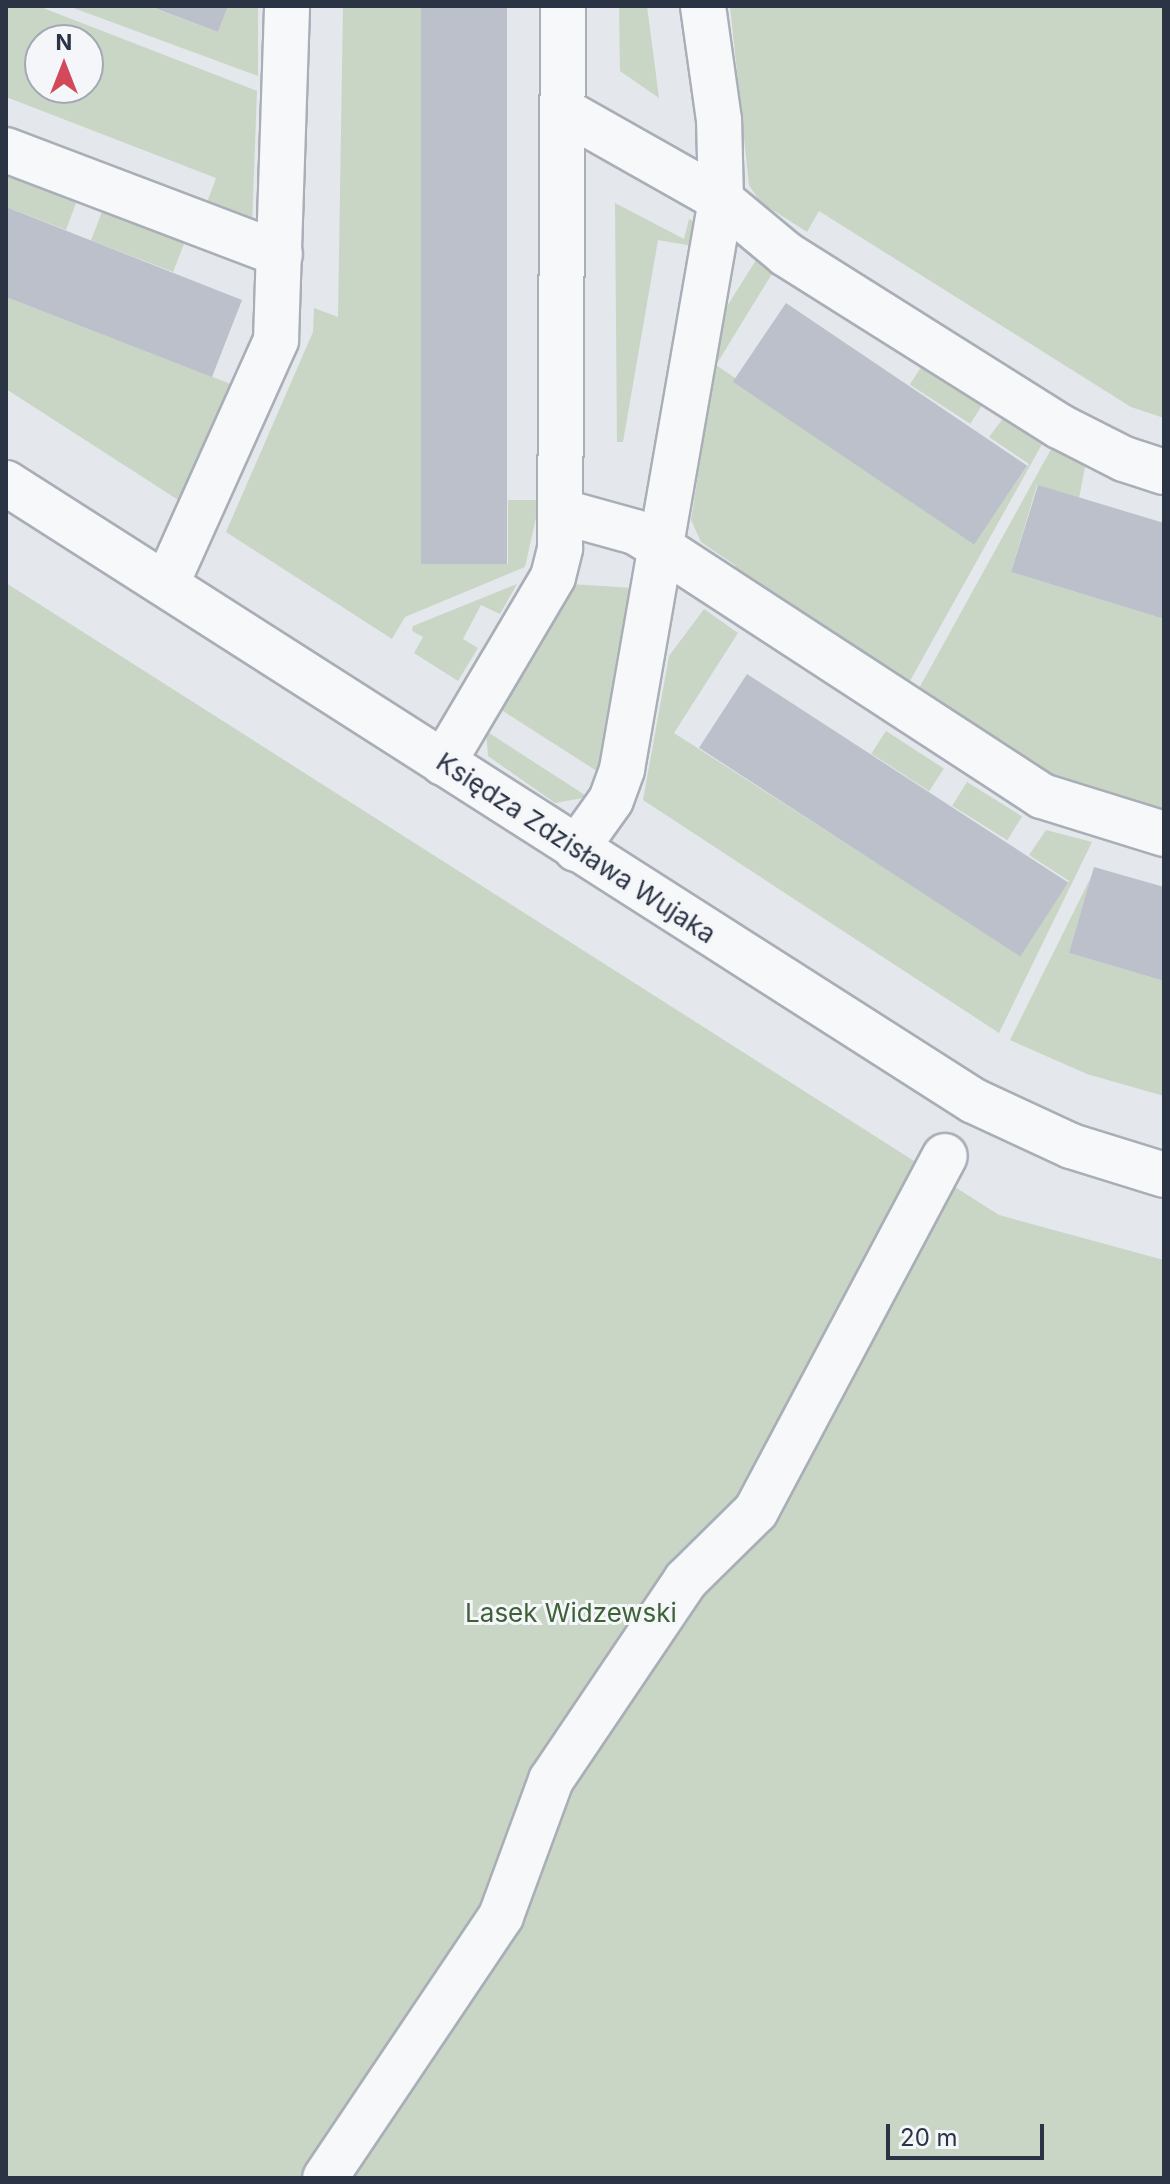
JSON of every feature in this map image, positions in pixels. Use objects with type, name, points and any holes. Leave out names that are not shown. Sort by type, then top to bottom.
[{"type":"street","points":[[167,583],[276,340],[287,6]]},
{"type":"street","points":[[443,763],[553,577],[563,512],[563,6]]},
{"type":"street","points":[[576,849],[611,800],[622,769],[721,200],[719,120],[703,6]]},
{"type":"street","points":[[564,111],[721,200],[786,254],[1034,411],[1124,459],[1164,472]]},
{"type":"street","points":[[6,150],[280,254]]},
{"type":"street","name":"Księdza Zdzisława Wujaka","points":[[6,483],[974,1101],[1071,1146],[1164,1175]]},
{"type":"street","points":[[563,512],[635,532],[1042,796],[1164,834]]},
{"type":"street","points":[[325,2178],[501,1916],[551,1780],[686,1580],[756,1511],[945,1156]]},
{"type":"green space","points":[[6,6],[38,6],[84,24],[24,24],[24,104],[6,97]]},
{"type":"green space","points":[[68,6],[148,6],[218,32],[228,6],[258,6],[258,76]]},
{"type":"green space","points":[[343,6],[421,6],[421,564],[508,564],[508,500],[540,500],[525,567],[405,617],[392,639],[226,532],[313,332],[314,308],[338,317]]},
{"type":"green space","points":[[619,6],[647,6],[659,98],[620,71]]},
{"type":"green space","points":[[730,6],[1164,6],[1164,418],[1131,407],[819,211],[807,232],[760,202],[749,185]]},
{"type":"green space","points":[[104,32],[257,91],[252,224],[204,211],[216,178],[24,104],[104,104]]},
{"type":"green space","points":[[6,166],[79,195],[66,230],[6,207]]},
{"type":"green space","points":[[615,203],[684,239],[689,219],[697,223],[693,246],[658,240],[623,442],[617,442]]},
{"type":"green space","points":[[105,204],[187,236],[173,272],[91,240]]},
{"type":"green space","points":[[756,260],[773,272],[716,365],[976,541],[1029,464],[989,437],[1007,413],[1046,437],[906,688],[729,573],[736,566],[701,542],[691,520],[715,365],[726,308]]},
{"type":"green space","points":[[6,297],[236,386],[186,505],[6,389]]},
{"type":"green space","points":[[925,361],[985,400],[970,424],[910,384]]},
{"type":"green space","points":[[1055,442],[1086,462],[1079,498],[1037,485],[1011,572],[1164,619],[1164,816],[1074,791],[917,692]]},
{"type":"green space","name":"Lasek Widzewski","points":[[6,583],[999,1215],[1164,1260],[1164,2178],[6,2178]]},
{"type":"green space","points":[[517,584],[500,614],[481,605],[463,639],[478,648],[458,681],[414,653],[423,637],[412,631],[413,626]]},
{"type":"green space","points":[[570,584],[634,588],[603,775],[500,709]]},
{"type":"green space","points":[[704,609],[738,633],[674,733],[1020,955],[1069,881],[1029,855],[1046,830],[1092,842],[999,1033],[643,800],[669,656]]},
{"type":"green space","points":[[486,731],[588,797],[555,803],[488,756]]},
{"type":"green space","points":[[886,731],[944,769],[929,791],[871,754]]},
{"type":"green space","points":[[967,782],[1022,816],[1007,840],[952,806]]},
{"type":"green space","points":[[1092,875],[1069,953],[1164,981],[1164,1096],[1087,1074],[1010,1040]]},
{"type":"building","points":[[149,6],[228,6],[218,32]]},
{"type":"building","points":[[421,6],[507,6],[507,564],[421,564]]},
{"type":"building","points":[[6,207],[242,300],[212,377],[6,297]]},
{"type":"building","points":[[786,303],[1027,466],[974,544],[733,382]]},
{"type":"building","points":[[1038,485],[1164,523],[1164,619],[1011,572]]},
{"type":"building","points":[[747,674],[1068,883],[1020,956],[699,748]]},
{"type":"building","points":[[1094,867],[1164,887],[1164,981],[1069,953]]}]
